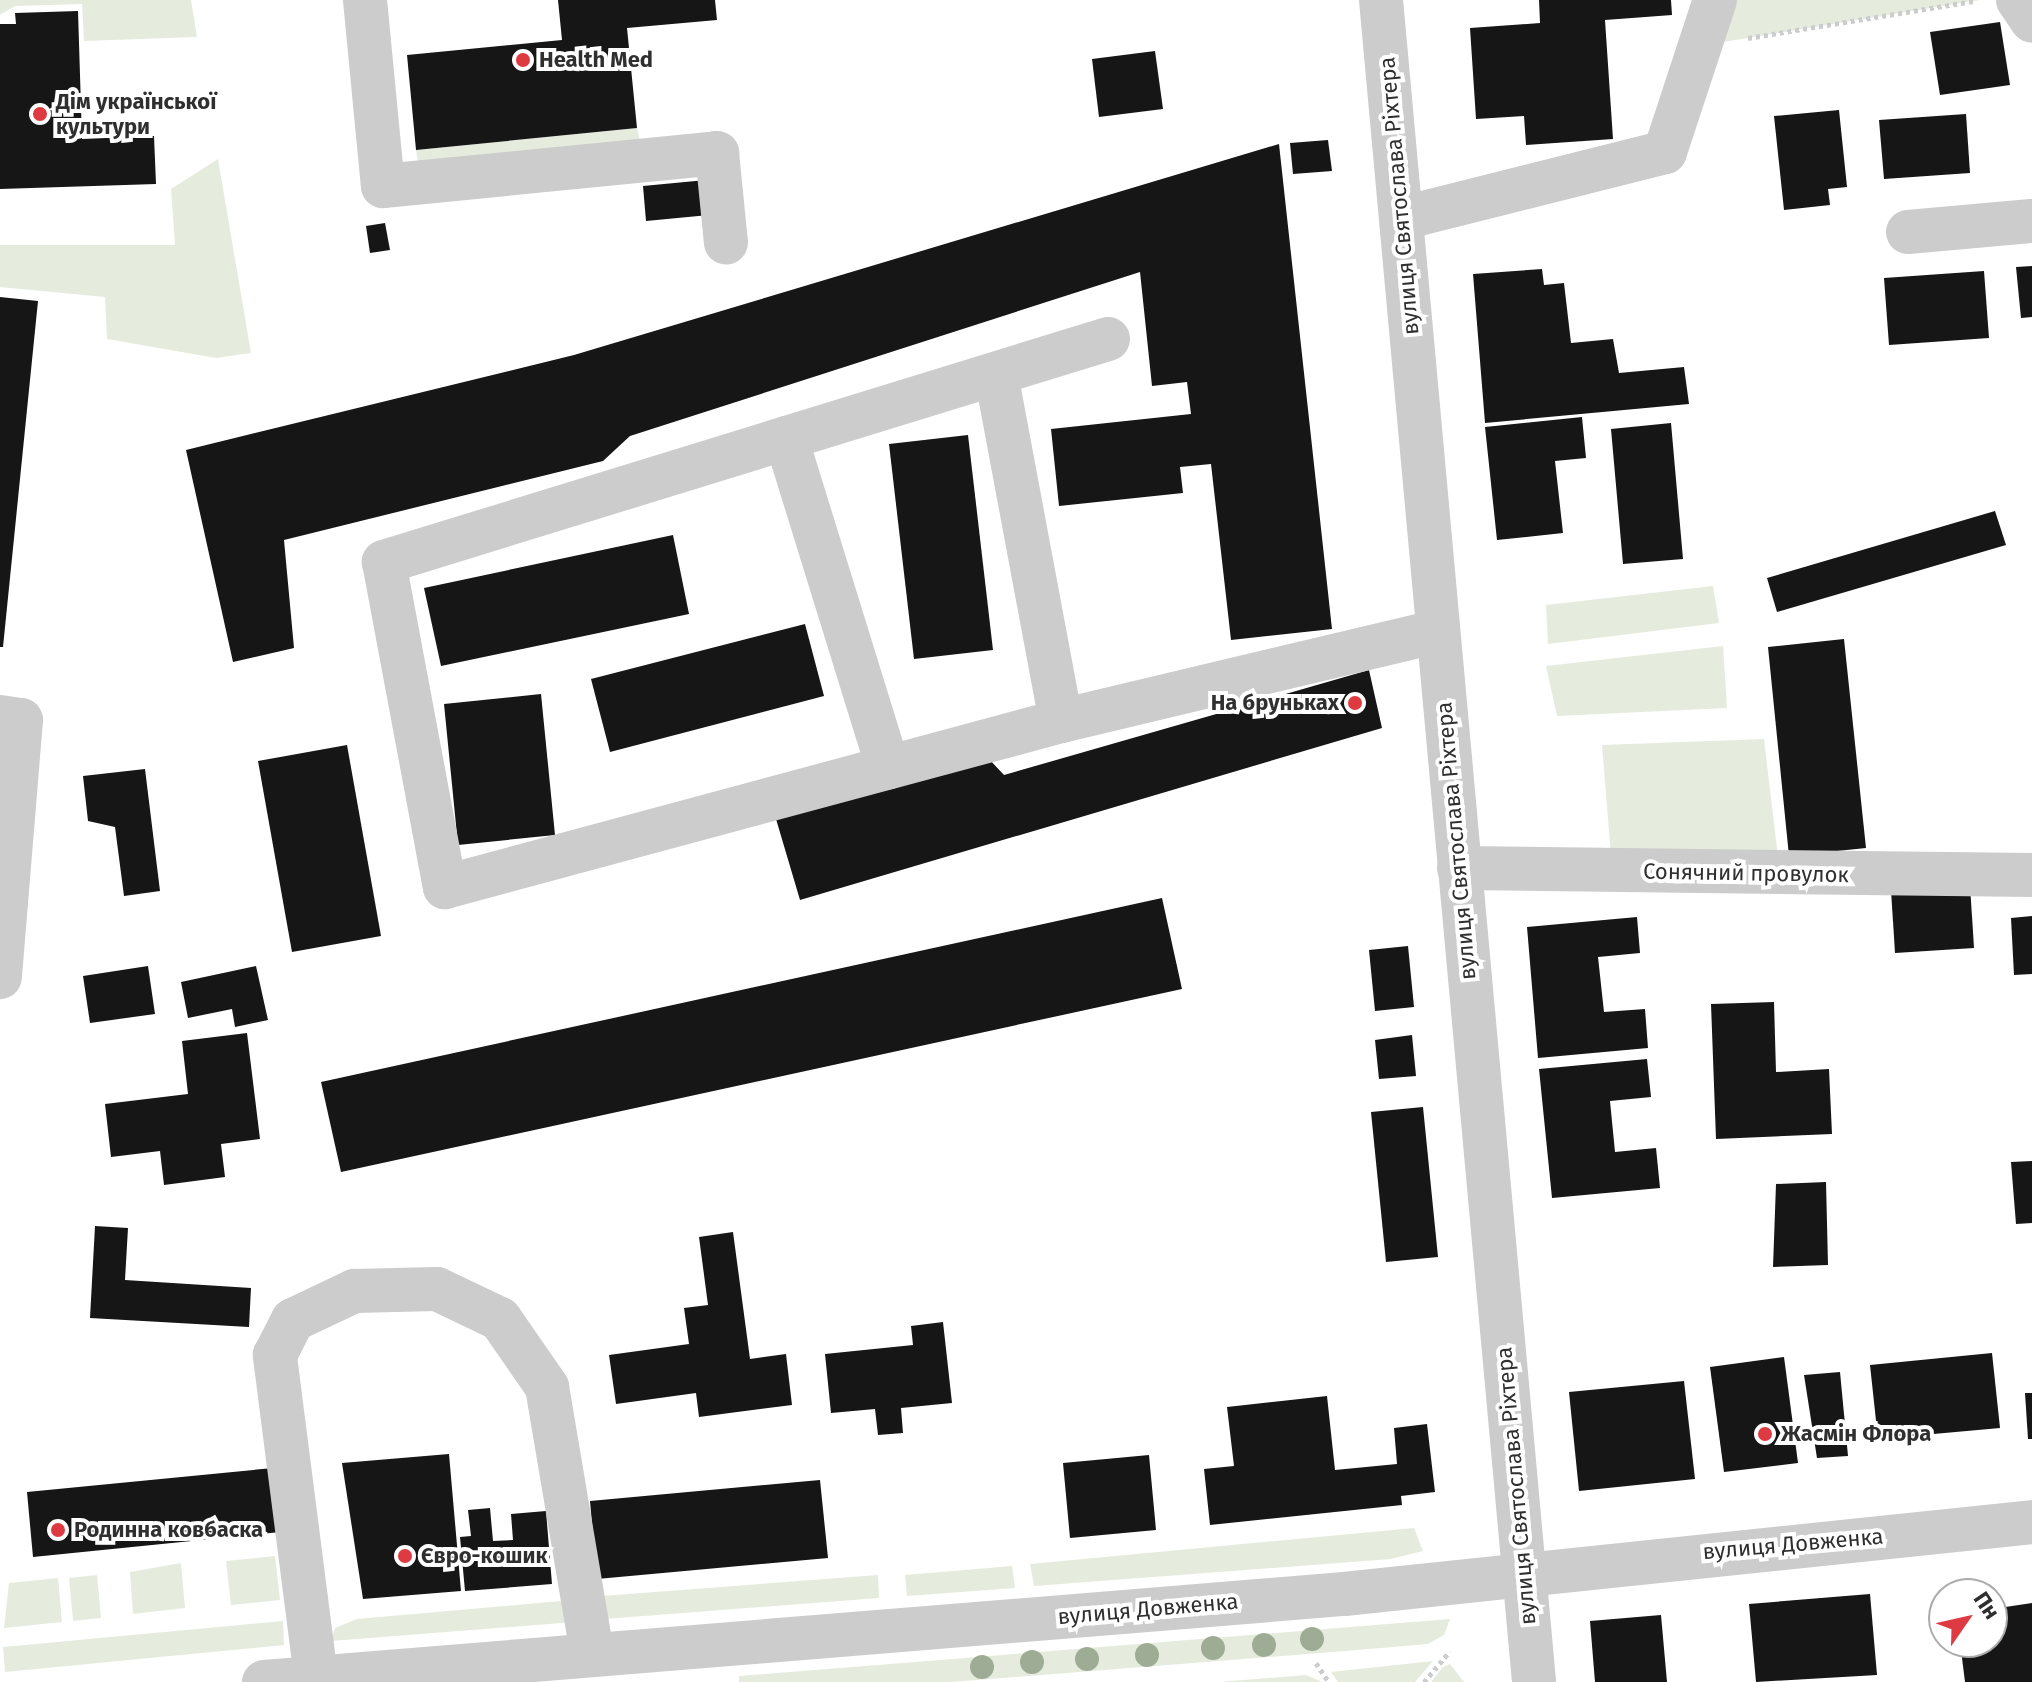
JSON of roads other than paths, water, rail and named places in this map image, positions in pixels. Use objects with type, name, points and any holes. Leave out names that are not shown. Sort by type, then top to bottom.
[{"type":"street","points":[[365,0],[374,195],[717,153],[726,243]]},
{"type":"street","name":"вулиця Святослава Ріхтера","points":[[1381,0],[1403,218],[1436,632],[1534,1682]]},
{"type":"street","points":[[1403,218],[1665,152],[1715,0]]},
{"type":"street","points":[[2018,0],[2032,21]]},
{"type":"street","points":[[1908,232],[2032,221]]},
{"type":"street","points":[[1108,339],[384,562],[445,887],[1061,721],[1436,632]]},
{"type":"street","points":[[996,374],[1061,721]]},
{"type":"street","points":[[786,438],[888,768]]},
{"type":"street","points":[[0,717],[21,720],[0,977]]},
{"type":"street","name":"Сонячний провулок","points":[[1459,868],[2032,875]]},
{"type":"street","points":[[316,1677],[275,1355],[293,1320],[354,1291],[437,1289],[500,1319],[547,1387],[592,1654]]},
{"type":"street","name":"вулиця Довженка","points":[[264,1682],[592,1654],[717,1663],[1523,1572],[2032,1522]]},
{"type":"place","name":"Health Med","points":[[523,60]]},
{"type":"place","name":"Дім української культури","points":[[40,114]]},
{"type":"place","name":"На бруньках","points":[[1355,703]]},
{"type":"place","name":"Жасмін Флора","points":[[1765,1434]]},
{"type":"place","name":"Родинна ковбаска","points":[[58,1530]]},
{"type":"place","name":"Євро-кошик","points":[[405,1556]]}]
